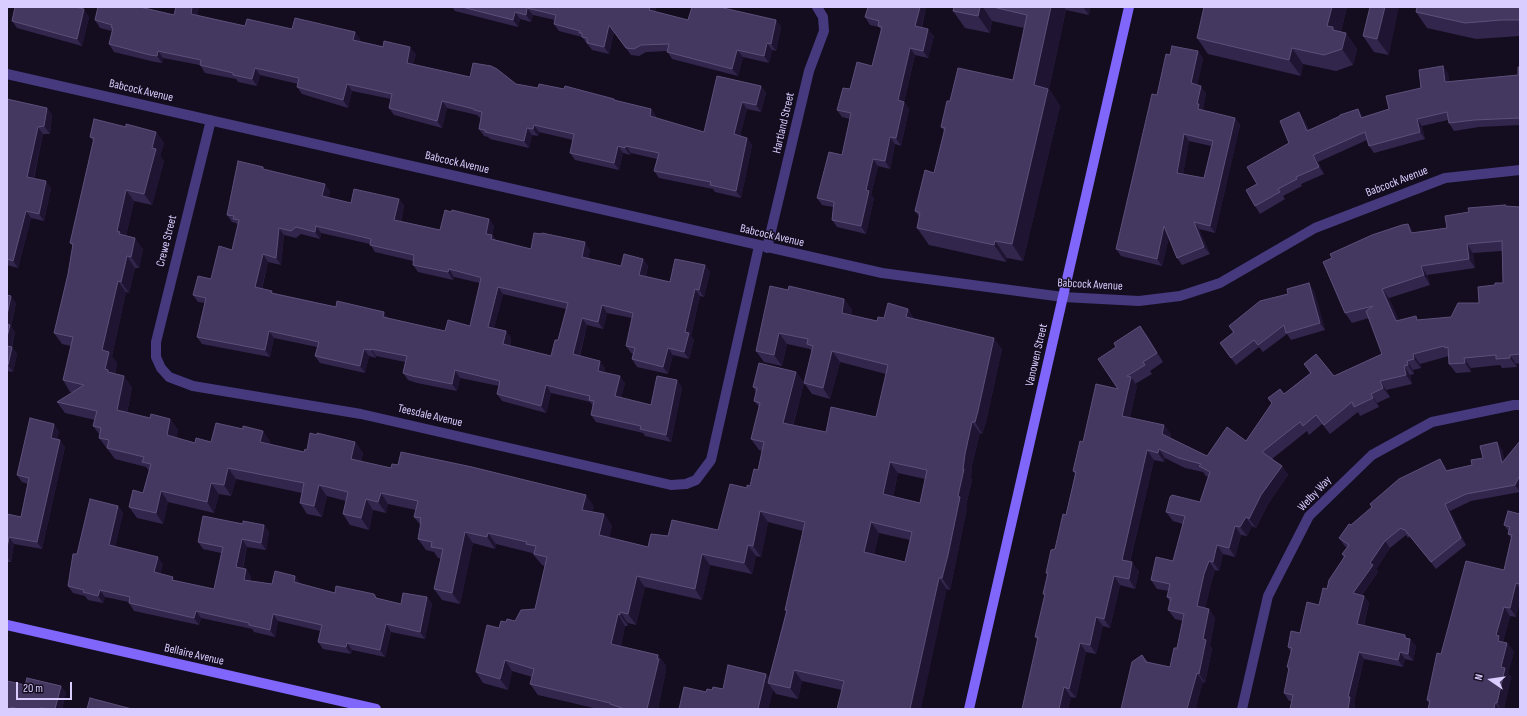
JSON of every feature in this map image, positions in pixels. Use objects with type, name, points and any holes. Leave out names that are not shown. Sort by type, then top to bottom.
[{"type":"main road","name":"Vanowen Street","points":[[969,709],[1129,7]]},
{"type":"main road","name":"Bellaire Avenue","points":[[7,625],[376,709]]},
{"type":"street","name":"Hartland Street","points":[[696,480],[711,460],[763,247],[809,71],[824,31],[823,17],[817,7]]},
{"type":"street","name":"Babcock Avenue","points":[[7,74],[882,273],[1063,297],[1140,301],[1180,296],[1220,284],[1315,228],[1445,178],[1520,170]]},
{"type":"street","name":"Crewe Street","points":[[161,368],[156,357],[156,342],[211,120]]},
{"type":"street","name":"Teesdale Avenue","points":[[161,368],[169,377],[193,386],[361,414],[671,485],[686,484],[696,480]]},
{"type":"street","name":"Welby Way","points":[[1242,709],[1268,596],[1309,516],[1372,455],[1432,422],[1520,405]]},
{"type":"building","points":[[15,7],[74,7],[84,9],[77,39],[12,21]]},
{"type":"building","points":[[98,7],[140,7],[174,15],[176,7],[192,7],[191,14],[245,26],[247,19],[292,29],[295,18],[355,32],[353,40],[383,47],[384,41],[410,47],[407,63],[470,77],[473,63],[491,66],[516,84],[538,88],[539,84],[564,89],[565,86],[651,109],[650,116],[704,132],[717,76],[761,86],[756,105],[742,102],[734,134],[747,138],[736,191],[710,185],[711,182],[654,171],[659,153],[626,146],[625,148],[618,146],[614,163],[570,153],[574,134],[534,125],[533,129],[527,128],[524,141],[485,132],[485,130],[479,129],[482,112],[442,101],[437,121],[389,108],[392,94],[347,84],[343,100],[297,87],[299,78],[255,68],[252,79],[200,65],[201,60],[158,51],[157,56],[150,55],[109,44],[113,28],[111,27],[112,25],[95,20]]},
{"type":"building","points":[[462,7],[650,7],[649,10],[688,20],[692,7],[719,7],[776,20],[771,44],[767,43],[764,56],[737,50],[732,69],[667,52],[669,44],[641,45],[634,49],[626,48],[609,25],[604,47],[587,43],[587,38],[582,37],[582,33],[579,33],[580,31],[554,24],[556,15],[527,8],[526,15],[515,12],[513,20]]},
{"type":"building","points":[[868,7],[920,7],[915,26],[928,29],[923,51],[910,48],[898,100],[904,102],[896,138],[890,137],[885,161],[873,159],[866,190],[869,191],[861,226],[832,220],[834,202],[817,198],[829,152],[842,155],[851,113],[837,110],[843,88],[850,89],[857,62],[872,66],[882,27],[878,26],[879,21],[865,17]]},
{"type":"building","points":[[954,7],[980,7],[978,16],[953,11]]},
{"type":"building","points":[[993,7],[1051,7],[1034,85],[1048,89],[1012,244],[995,241],[994,245],[917,228],[920,213],[915,211],[925,170],[934,173],[945,128],[941,127],[947,101],[950,101],[958,68],[1013,80],[1027,15]]},
{"type":"building","points":[[1204,7],[1332,7],[1327,26],[1333,27],[1333,30],[1346,33],[1342,49],[1324,55],[1292,48],[1289,60],[1197,38]]},
{"type":"building","points":[[1370,7],[1385,7],[1377,39],[1363,36]]},
{"type":"building","points":[[1417,7],[1520,7],[1520,20],[1465,23],[1416,12]]},
{"type":"building","points":[[1172,46],[1198,51],[1191,83],[1201,86],[1197,104],[1199,104],[1198,109],[1235,118],[1210,226],[1194,222],[1204,247],[1177,258],[1164,226],[1157,259],[1116,249],[1152,94],[1157,95],[1166,54],[1170,55]],"holes":[[[1184,134],[1213,141],[1204,178],[1177,173]]]},
{"type":"building","points":[[1443,66],[1445,82],[1518,75],[1518,67],[1520,67],[1520,118],[1474,120],[1449,123],[1447,112],[1417,119],[1420,132],[1369,146],[1365,132],[1313,155],[1319,167],[1296,177],[1297,179],[1278,189],[1280,192],[1255,206],[1246,190],[1257,184],[1247,167],[1289,143],[1280,121],[1299,112],[1307,131],[1340,115],[1358,109],[1361,118],[1389,109],[1386,96],[1421,88],[1419,70]]},
{"type":"building","points":[[7,99],[47,108],[44,126],[38,127],[27,177],[46,181],[39,214],[26,211],[13,261],[7,259]]},
{"type":"building","points":[[94,119],[126,127],[126,124],[156,132],[152,148],[156,149],[144,194],[126,190],[117,231],[120,232],[119,234],[135,238],[131,257],[127,256],[121,282],[118,281],[102,350],[109,352],[105,369],[108,370],[108,372],[124,376],[117,410],[150,418],[151,414],[170,419],[167,435],[195,443],[196,438],[211,442],[216,423],[243,429],[243,426],[263,431],[260,442],[304,452],[305,449],[307,450],[310,433],[317,435],[317,433],[355,442],[351,459],[391,468],[392,464],[398,465],[401,452],[472,467],[586,495],[582,510],[604,514],[599,535],[648,547],[651,534],[668,536],[672,520],[718,530],[730,484],[747,488],[747,485],[750,486],[754,469],[758,470],[764,442],[751,439],[760,403],[754,401],[757,388],[753,387],[759,363],[796,372],[783,423],[826,432],[831,407],[876,417],[888,365],[832,351],[823,388],[804,383],[813,346],[807,344],[808,339],[779,333],[774,355],[756,351],[770,286],[788,290],[789,286],[844,299],[842,313],[877,321],[878,317],[884,318],[888,303],[908,309],[906,317],[994,338],[978,411],[975,422],[972,422],[965,454],[964,469],[958,496],[960,497],[948,555],[942,578],[939,578],[910,709],[837,709],[844,681],[794,670],[790,688],[768,683],[787,610],[785,610],[805,522],[760,511],[753,546],[748,545],[744,563],[702,554],[695,589],[637,576],[628,614],[620,612],[620,615],[618,614],[611,644],[658,655],[657,659],[659,659],[647,709],[625,709],[610,703],[530,684],[534,669],[505,660],[500,679],[476,672],[487,625],[499,628],[501,621],[506,622],[507,619],[515,621],[521,610],[535,609],[547,557],[534,554],[536,546],[526,544],[527,542],[488,533],[487,537],[465,532],[452,593],[434,589],[443,549],[431,547],[432,542],[418,539],[421,518],[414,517],[418,501],[381,493],[378,502],[366,499],[361,518],[343,514],[348,492],[319,485],[314,506],[300,503],[304,483],[228,468],[224,485],[211,483],[207,502],[161,491],[156,513],[129,507],[133,490],[143,493],[151,464],[142,462],[144,457],[107,448],[109,440],[99,438],[101,428],[93,426],[97,411],[57,402],[84,385],[63,380],[73,337],[54,333],[68,274],[73,244],[70,243],[94,138],[90,137]],"holes":[[[890,462],[927,470],[920,503],[883,494]],[[871,522],[912,532],[905,562],[864,552]]]},
{"type":"building","points":[[238,161],[263,167],[263,169],[325,184],[322,196],[351,203],[354,189],[399,199],[394,220],[440,230],[445,210],[451,212],[452,210],[489,219],[486,234],[492,235],[491,239],[531,249],[534,233],[542,233],[585,242],[582,257],[621,266],[624,254],[643,259],[639,275],[670,282],[675,259],[705,265],[699,290],[695,289],[685,332],[689,333],[684,352],[668,348],[663,367],[632,359],[635,348],[626,346],[633,313],[602,305],[598,322],[582,318],[573,354],[600,361],[598,371],[620,376],[615,396],[651,405],[657,376],[677,380],[666,435],[640,429],[641,426],[591,415],[594,401],[589,400],[590,396],[546,385],[541,406],[497,394],[500,381],[455,370],[452,384],[403,373],[407,356],[364,349],[360,366],[315,356],[319,342],[269,331],[265,350],[197,337],[206,298],[193,295],[198,276],[211,279],[219,246],[232,250],[239,220],[233,219],[234,216],[227,215]],"holes":[[[316,226],[371,239],[370,245],[414,255],[413,265],[448,272],[449,269],[481,278],[470,326],[448,320],[445,331],[383,317],[384,312],[337,301],[336,307],[271,293],[272,291],[255,287],[263,254],[276,258],[279,228],[291,231],[296,227],[315,232]],[[498,287],[568,303],[558,340],[555,340],[551,356],[503,344],[506,331],[488,327]]]},
{"type":"building","points":[[1505,205],[1520,207],[1520,354],[1510,355],[1510,358],[1496,359],[1496,355],[1464,358],[1465,363],[1449,364],[1448,347],[1445,348],[1444,346],[1413,354],[1414,359],[1407,361],[1408,365],[1404,366],[1406,375],[1380,381],[1383,388],[1371,394],[1373,398],[1354,407],[1352,402],[1324,425],[1316,415],[1303,426],[1300,422],[1262,452],[1282,466],[1261,495],[1249,519],[1246,517],[1240,527],[1235,526],[1229,548],[1217,545],[1213,562],[1209,561],[1204,574],[1197,606],[1209,609],[1203,639],[1206,640],[1199,674],[1197,673],[1187,709],[1121,709],[1132,662],[1142,655],[1146,662],[1170,667],[1174,648],[1177,648],[1184,614],[1168,610],[1171,598],[1167,597],[1170,584],[1151,580],[1156,557],[1173,561],[1185,516],[1166,512],[1170,497],[1172,495],[1200,502],[1210,472],[1199,466],[1201,464],[1179,458],[1159,449],[1158,453],[1147,450],[1122,560],[1132,562],[1129,579],[1114,576],[1104,619],[1096,617],[1090,645],[1080,643],[1069,689],[1064,687],[1059,709],[1022,709],[1038,637],[1035,637],[1045,594],[1043,594],[1051,550],[1055,549],[1063,514],[1066,515],[1076,472],[1073,471],[1080,441],[1083,442],[1096,384],[1118,389],[1098,359],[1116,347],[1114,343],[1140,326],[1157,353],[1143,362],[1145,365],[1127,376],[1131,377],[1122,416],[1164,425],[1162,434],[1207,456],[1227,427],[1246,441],[1272,403],[1268,398],[1280,389],[1284,394],[1311,373],[1304,364],[1316,354],[1334,376],[1382,354],[1366,311],[1373,306],[1345,313],[1323,262],[1332,258],[1330,254],[1372,235],[1402,225],[1408,224],[1411,233],[1447,228],[1445,216],[1469,212],[1468,208]],"holes":[[[1502,241],[1503,283],[1495,283],[1495,285],[1478,287],[1479,303],[1458,303],[1451,317],[1417,320],[1416,316],[1396,321],[1382,289],[1424,275],[1421,266],[1469,259],[1467,244]]]},
{"type":"building","points":[[1309,283],[1320,323],[1286,333],[1284,325],[1258,345],[1254,340],[1231,358],[1220,343],[1234,332],[1229,326],[1260,301],[1288,294],[1287,289]]},
{"type":"building","points":[[7,295],[11,296],[7,315]]},
{"type":"building","points":[[7,324],[10,325],[7,337]]},
{"type":"building","points":[[7,346],[12,347],[8,365],[7,365]]},
{"type":"building","points":[[30,418],[54,424],[51,438],[60,440],[37,542],[9,537],[7,548],[7,514],[21,517],[29,478],[17,475]]},
{"type":"building","points":[[1520,441],[1520,478],[1519,477],[1515,485],[1466,494],[1445,504],[1461,538],[1431,562],[1404,529],[1403,530],[1401,528],[1385,541],[1370,563],[1373,565],[1353,593],[1364,596],[1357,624],[1405,635],[1405,638],[1410,639],[1408,654],[1400,652],[1398,660],[1359,652],[1348,697],[1350,697],[1348,709],[1290,709],[1293,695],[1284,693],[1289,668],[1287,667],[1292,648],[1288,647],[1291,631],[1300,633],[1307,602],[1319,605],[1323,588],[1327,589],[1329,580],[1345,556],[1342,554],[1349,545],[1339,538],[1349,524],[1351,525],[1372,507],[1370,504],[1399,479],[1440,459],[1446,471],[1472,465],[1471,460],[1483,458],[1480,446],[1497,442],[1502,463]]},
{"type":"building","points":[[90,499],[118,506],[109,545],[158,557],[154,572],[173,577],[172,580],[214,589],[223,547],[198,542],[203,516],[243,524],[243,521],[264,525],[261,543],[242,539],[236,567],[246,569],[244,580],[272,584],[275,571],[295,576],[294,582],[335,593],[336,586],[374,594],[376,598],[401,604],[403,593],[427,597],[420,632],[386,624],[380,650],[347,643],[346,647],[318,642],[322,625],[273,614],[270,630],[249,625],[249,623],[196,611],[194,618],[129,603],[130,597],[100,590],[98,596],[83,592],[84,590],[68,586],[73,554],[77,554]]},
{"type":"building","points":[[1508,511],[1520,514],[1520,584],[1516,583],[1510,608],[1504,607],[1496,635],[1499,636],[1498,641],[1507,643],[1501,667],[1505,668],[1497,703],[1495,703],[1494,709],[1428,709],[1430,701],[1427,700],[1437,653],[1441,654],[1466,561],[1504,570],[1512,535],[1508,534],[1510,527],[1504,525]]},
{"type":"building","points":[[728,665],[766,674],[758,709],[679,709],[684,687],[706,692],[707,689],[712,690],[713,687],[723,689]]},
{"type":"building","points":[[27,678],[61,686],[55,709],[19,709],[11,707],[10,709],[7,709],[7,681],[25,685]]},
{"type":"building","points":[[90,698],[132,709],[87,709]]}]
